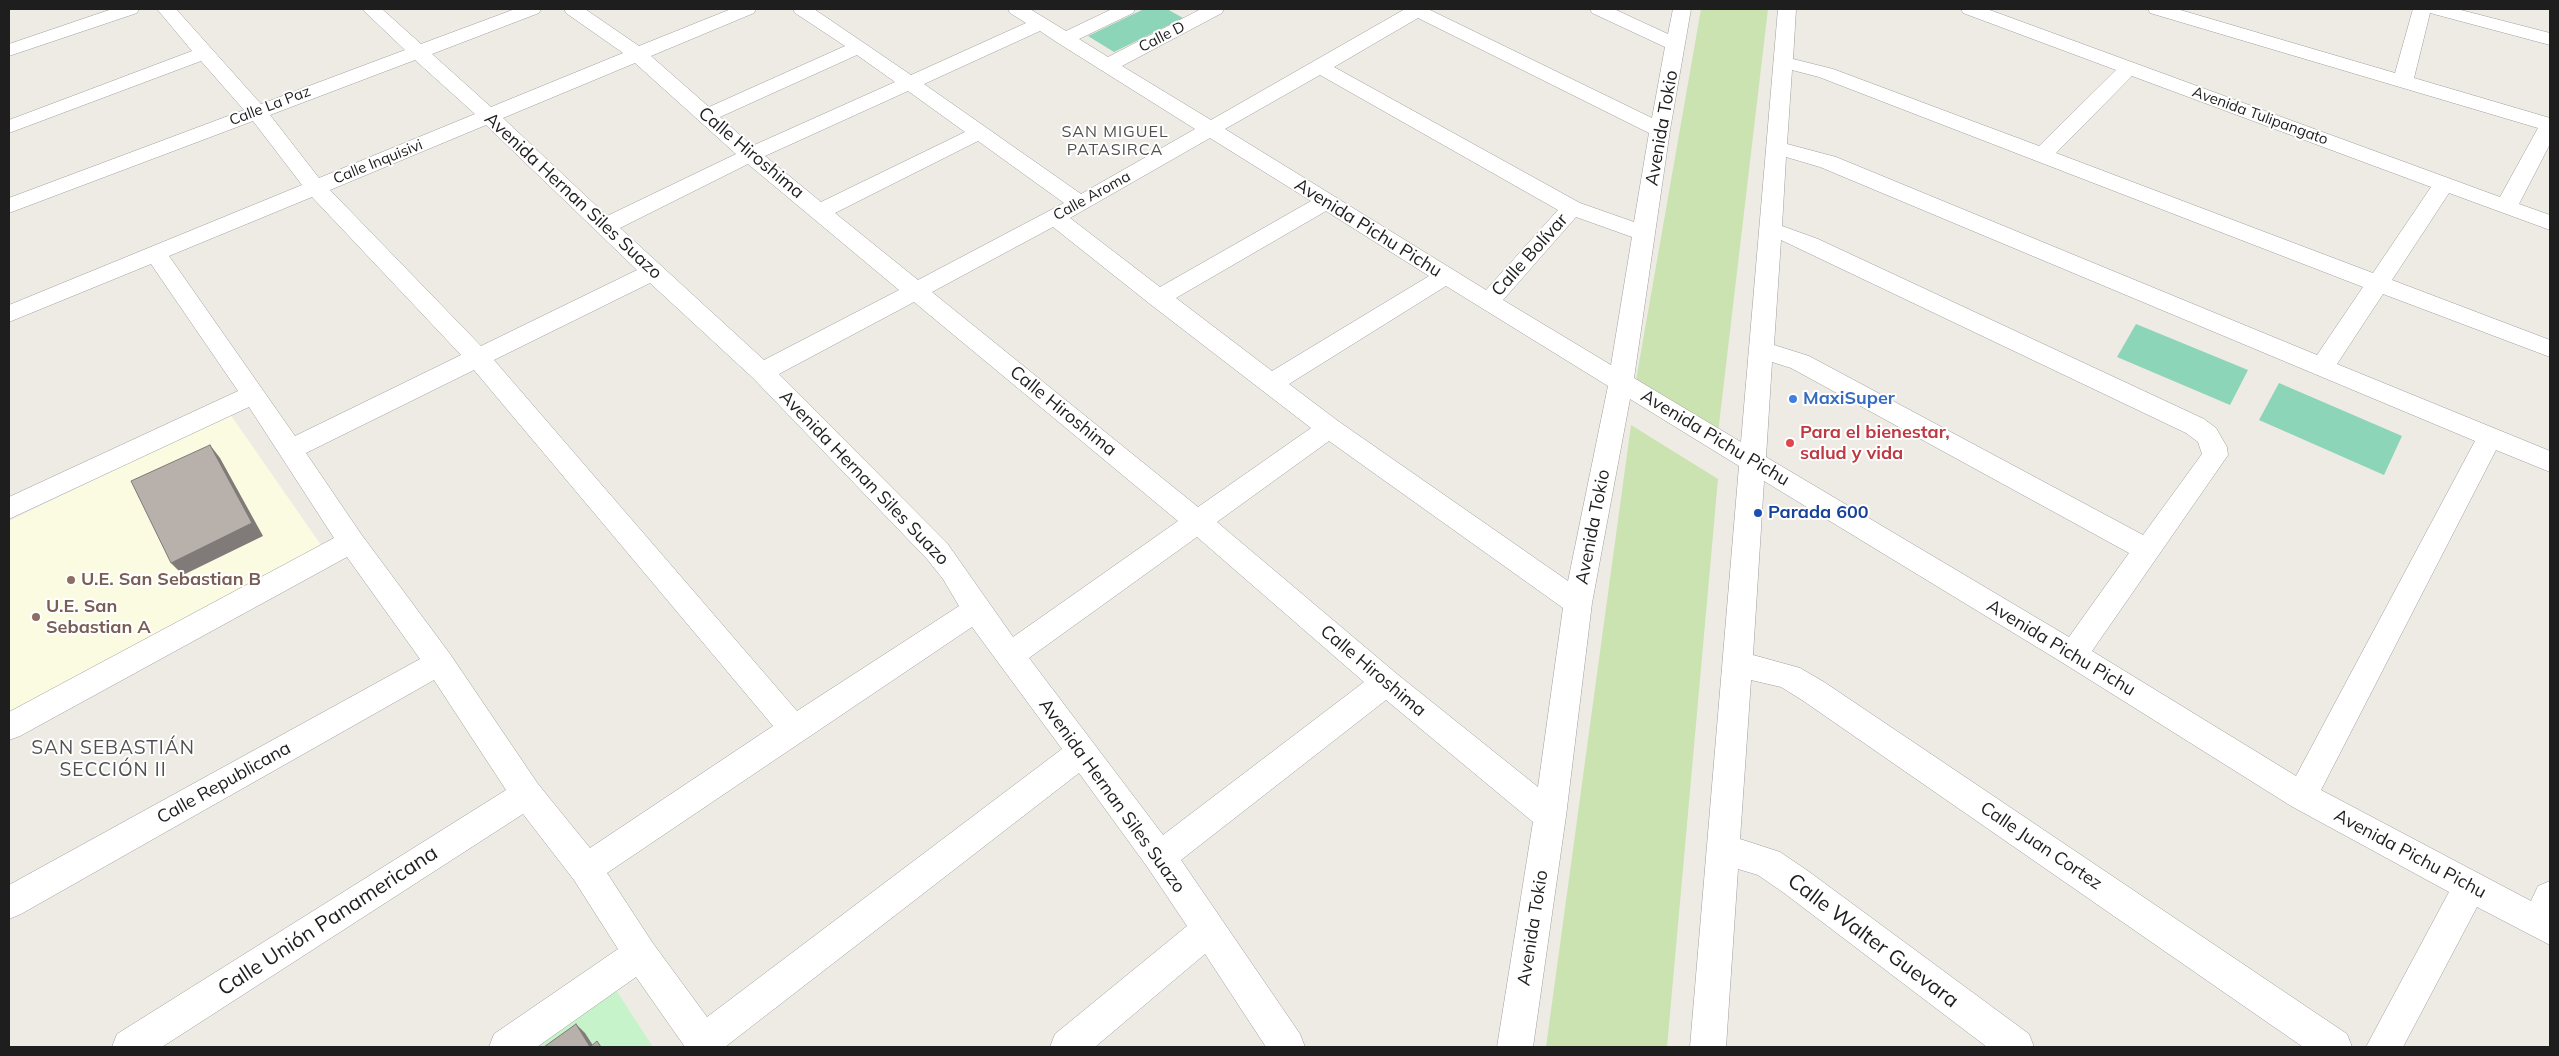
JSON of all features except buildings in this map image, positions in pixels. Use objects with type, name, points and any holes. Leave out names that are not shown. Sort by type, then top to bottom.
[{"type":"street","points":[[9,50],[130,9]]},
{"type":"street","points":[[166,9],[256,111],[316,188],[478,358],[794,729]]},
{"type":"street","name":"Avenida Hernan Siles Suazo","points":[[371,9],[489,116],[653,272],[762,372],[937,551],[953,570],[976,610],[1160,857],[1287,1047]]},
{"type":"street","name":"Calle La Paz","points":[[9,206],[256,111],[532,9]]},
{"type":"street","name":"Calle Hiroshima","points":[[573,9],[636,54],[750,155],[821,211],[1198,522],[1386,682],[1550,816]]},
{"type":"street","name":"Calle Inquisivi","points":[[9,314],[747,9]]},
{"type":"street","points":[[802,9],[981,132],[1080,204]]},
{"type":"street","name":"Avenida Pichu Pichu","points":[[1017,9],[1108,64],[1445,276],[2072,654],[2302,796],[2470,887],[2546,916]]},
{"type":"street","points":[[1065,39],[1126,9]]},
{"type":"street","name":"Calle D","points":[[1108,64],[1215,9]]},
{"type":"street","points":[[1599,9],[1676,45]]},
{"type":"street","name":"Avenida Tokio","points":[[1515,1047],[1550,816],[1578,603],[1621,382],[1660,130],[1682,9]]},
{"type":"street","points":[[1708,1047],[1787,9]]},
{"type":"street","name":"Avenida Tulipangato","points":[[1970,9],[2550,223]]},
{"type":"street","points":[[2157,9],[2550,125],[2506,207]]},
{"type":"street","points":[[2403,81],[2422,9]]},
{"type":"street","points":[[2436,9],[2550,40]]},
{"type":"street","points":[[1416,10],[1660,130]]},
{"type":"street","name":"Calle Aroma","points":[[762,372],[1080,204],[1416,10]]},
{"type":"street","points":[[605,226],[750,155],[1040,24]]},
{"type":"street","points":[[706,116],[838,58],[858,46]]},
{"type":"street","points":[[9,127],[204,53]]},
{"type":"street","points":[[1783,62],[1826,73],[2550,349]]},
{"type":"street","points":[[1319,66],[1572,208],[1645,234]]},
{"type":"street","points":[[2042,154],[2130,67]]},
{"type":"street","points":[[821,211],[981,132]]},
{"type":"street","points":[[1777,148],[1828,162],[2550,462]]},
{"type":"street","points":[[2321,368],[2376,283],[2444,184]]},
{"type":"street","points":[[1158,298],[1326,202]]},
{"type":"street","name":"Calle Bolívar","points":[[1488,302],[1572,208]]},
{"type":"street","points":[[1054,217],[1330,428],[1578,603]]},
{"type":"street","points":[[1770,230],[1795,237],[1810,244],[2194,426],[2207,435],[2214,447],[2215,455],[2072,654]]},
{"type":"street","points":[[155,253],[254,394],[351,542],[439,663],[527,794],[586,869],[640,954],[705,1045],[1081,753]]},
{"type":"street","points":[[289,450],[653,272]]},
{"type":"street","points":[[1271,384],[1445,276]]},
{"type":"street","points":[[1761,350],[1800,362],[2147,550]]},
{"type":"street","points":[[9,509],[254,394]]},
{"type":"street","points":[[1010,655],[1330,428]]},
{"type":"street","points":[[2302,796],[2490,437]]},
{"type":"street","points":[[9,726],[351,542]]},
{"type":"street","points":[[586,869],[794,729],[976,610]]},
{"type":"street","name":"Calle Republicana","points":[[9,903],[439,663]]},
{"type":"street","name":"Calle Juan Cortez","points":[[1738,664],[1789,677],[1813,691],[2334,1047]]},
{"type":"street","points":[[1160,857],[1386,682]]},
{"type":"street","name":"Calle Unión Panamericana","points":[[130,1047],[527,794]]},
{"type":"street","name":"Calle Walter Guevara","points":[[1724,849],[1768,863],[2016,1047]]},
{"type":"street","points":[[2384,1047],[2470,887]]},
{"type":"street","points":[[1068,1047],[1208,930]]},
{"type":"street","points":[[507,1047],[640,954]]},
{"type":"shaded area","points":[[230,414],[321,545],[9,712],[9,521]]},
{"type":"green space","points":[[1144,9],[1167,9],[1183,18],[1114,52],[1088,36]]},
{"type":"green space","points":[[1701,9],[1768,9],[1718,433],[1635,386]]},
{"type":"green space","points":[[2136,324],[2248,370],[2230,405],[2117,357]]},
{"type":"green space","points":[[2279,383],[2402,436],[2384,475],[2259,420]]},
{"type":"green space","points":[[1631,425],[1718,479],[1667,1047],[1546,1047]]},
{"type":"green space","points":[[614,987],[653,1047],[530,1047]]},
{"type":"place","name":"MaxiSuper","points":[[1793,399]]},
{"type":"place","name":"Para el bienestar, salud y vida","points":[[1790,443]]},
{"type":"place","name":"Parada 600","points":[[1758,513]]},
{"type":"place","name":"U.E. San Sebastian B","points":[[71,580]]},
{"type":"place","name":"U.E. San Sebastian A","points":[[36,617]]},
{"type":"district","name":"SAN MIGUEL PATASIRCA","points":[[1115,141]]},
{"type":"district","name":"SAN SEBASTIÁN SECCIÓN II","points":[[113,759]]}]
